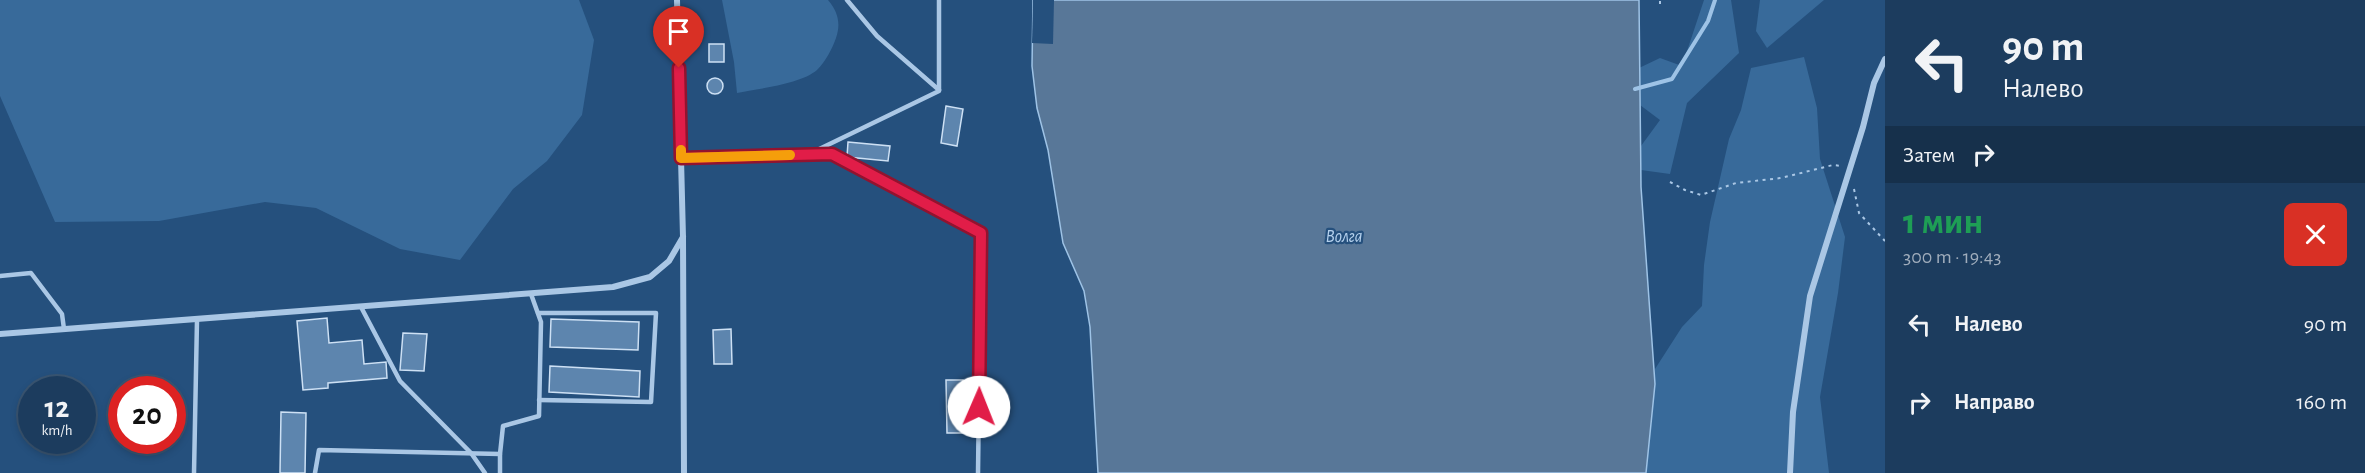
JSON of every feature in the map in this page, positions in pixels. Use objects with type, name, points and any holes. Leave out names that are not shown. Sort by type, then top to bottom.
[{"type":"street","points":[[677,0],[683,237],[684,473]]},
{"type":"street","points":[[1790,473],[1793,412],[1810,296],[1874,83],[1885,59]]},
{"type":"street","points":[[0,334],[613,287],[650,277],[669,261],[683,237]]},
{"type":"lane","points":[[847,0],[877,36],[939,91]]},
{"type":"lane","points":[[939,0],[939,91]]},
{"type":"lane","points":[[807,155],[939,91]]},
{"type":"lane","points":[[681,158],[832,154],[981,233],[978,473]]},
{"type":"lane","points":[[0,276],[31,273],[62,314],[64,329]]},
{"type":"lane","points":[[500,473],[503,426],[539,416],[541,322],[531,294]]},
{"type":"lane","points":[[361,307],[400,381],[471,453],[485,473]]},
{"type":"lane","points":[[538,313],[656,313],[651,402],[539,400]]},
{"type":"lane","points":[[194,473],[196,320]]},
{"type":"lane","points":[[315,473],[318,450],[500,454]]},
{"type":"path","points":[[1670,182],[1701,195],[1736,183],[1781,178],[1833,165],[1850,168],[1859,213],[1885,242]]},
{"type":"shaded area","points":[[0,0],[579,0],[594,40],[582,115],[547,161],[513,189],[460,260],[400,249],[316,208],[265,202],[159,221],[55,222],[0,96]]},
{"type":"shaded area","points":[[722,0],[828,0],[838,18],[836,38],[831,51],[817,70],[810,75],[778,85],[737,93],[734,62]]},
{"type":"shaded area","points":[[1704,0],[1731,0],[1739,53],[1687,103],[1670,174],[1641,170],[1641,146],[1660,120],[1640,105],[1639,68],[1660,58],[1682,66]]},
{"type":"shaded area","points":[[1760,0],[1824,0],[1767,48],[1756,31]]},
{"type":"shaded area","points":[[1804,57],[1817,108],[1820,159],[1845,237],[1820,397],[1829,473],[1646,473],[1655,369],[1682,327],[1702,306],[1704,265],[1710,222],[1729,139],[1741,110],[1751,68]]},
{"type":"water","name":"Волга","points":[[1033,0],[1639,0],[1641,187],[1655,384],[1646,473],[1098,473],[1090,327],[1084,291],[1063,243],[1048,150],[1037,108],[1032,66]]},
{"type":"pier","points":[[1033,0],[1054,0],[1053,44],[1032,43]]},
{"type":"building","points":[[709,44],[724,44],[724,62],[709,62]]},
{"type":"building","points":[[715,78],[723,86],[715,94],[707,86]]},
{"type":"building","points":[[946,106],[963,109],[957,146],[941,143]]},
{"type":"building","points":[[848,142],[890,146],[888,161],[847,157]]},
{"type":"building","points":[[327,318],[329,343],[362,340],[364,364],[386,362],[387,378],[328,383],[328,388],[303,390],[297,321]]},
{"type":"building","points":[[551,319],[639,322],[638,350],[550,347]]},
{"type":"building","points":[[731,329],[732,364],[714,364],[713,330]]},
{"type":"building","points":[[403,333],[427,334],[424,371],[400,370]]},
{"type":"building","points":[[550,366],[640,371],[639,397],[549,392]]},
{"type":"building","points":[[946,380],[963,380],[964,433],[947,433]]},
{"type":"building","points":[[281,412],[306,413],[305,473],[280,473]]},
{"type":"waterway","points":[[1635,89],[1672,79],[1708,21],[1715,0]]},
{"type":"slow traffic","points":[[681,150],[681,158],[790,155]]},
{"type":"route","points":[[679,68],[681,158],[832,154],[981,233],[979,407]]}]
